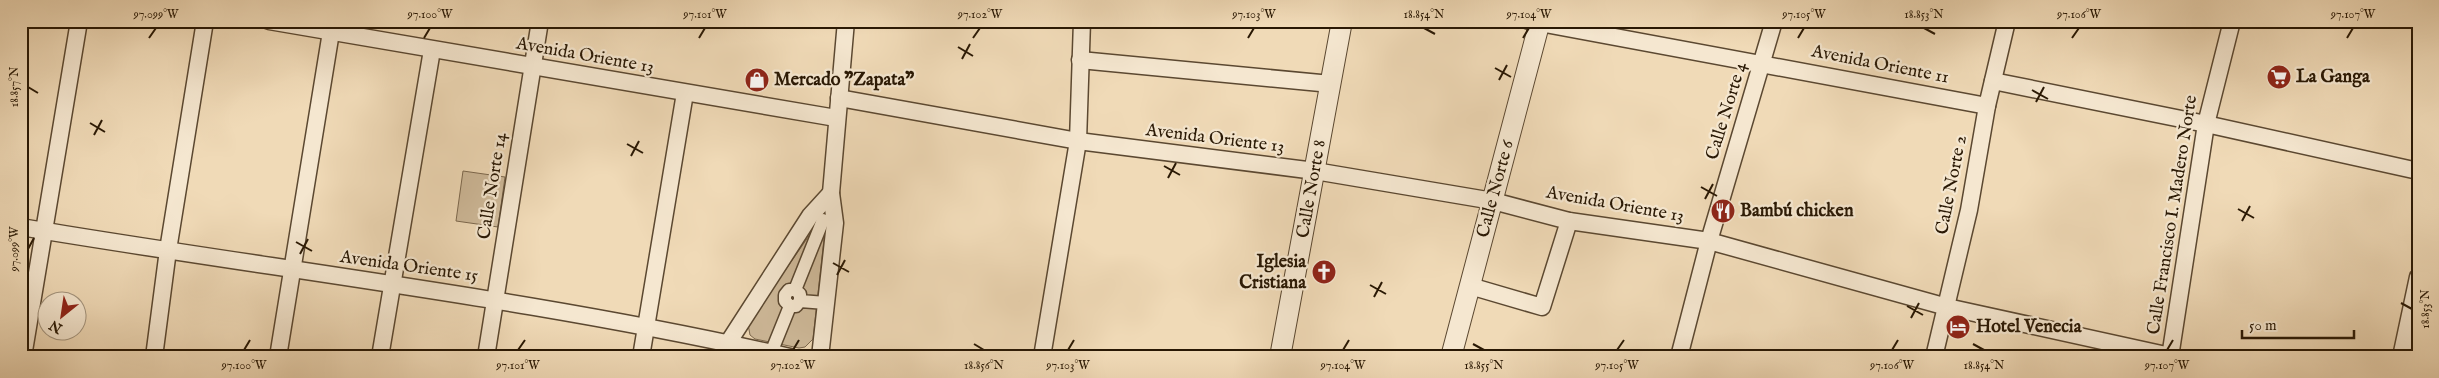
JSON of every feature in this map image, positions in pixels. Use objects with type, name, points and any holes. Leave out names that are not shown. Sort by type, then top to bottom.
[{"type":"street","points":[[23,357],[79,21]]},
{"type":"street","points":[[154,357],[168,250],[205,21]]},
{"type":"street","name":"Avenida Oriente 13","points":[[269,21],[836,118]]},
{"type":"street","name":"Calle Norte 14","points":[[486,357],[540,21]]},
{"type":"street","points":[[771,352],[793,298],[831,193],[836,118],[846,21]]},
{"type":"street","points":[[1042,357],[1078,142],[1082,21]]},
{"type":"street","name":"Calle Norte 8","points":[[1280,357],[1342,21]]},
{"type":"street","name":"Calle Norte 4","points":[[1679,357],[1709,241],[1774,21]]},
{"type":"street","name":"Calle Norte 2","points":[[1934,357],[1969,210],[1992,81],[2007,21]]},
{"type":"street","name":"Calle Francisco I. Madero Norte","points":[[2172,356],[2206,124],[2232,21]]},
{"type":"street","name":"Avenida Oriente 11","points":[[1536,22],[1987,106]]},
{"type":"street","name":"Calle Norte 6","points":[[1451,357],[1493,201],[1536,22]]},
{"type":"street","points":[[278,357],[331,32]]},
{"type":"street","points":[[380,357],[432,50]]},
{"type":"street","points":[[1080,60],[1331,84]]},
{"type":"street","points":[[1992,81],[2206,124],[2418,171]]},
{"type":"street","points":[[641,357],[685,93]]},
{"type":"street","name":"Avenida Oriente 13","points":[[839,98],[1078,142],[1314,171],[1493,201],[1570,221],[1709,241],[1947,307],[2172,356]]},
{"type":"street","points":[[820,357],[826,303],[822,220],[831,193]]},
{"type":"street","points":[[728,342],[766,283],[822,220]]},
{"type":"street","points":[[1470,286],[1542,307],[1570,221]]},
{"type":"street","name":"Avenida Oriente 15","points":[[21,227],[496,300],[728,342],[790,357]]},
{"type":"street","points":[[2401,357],[2418,277]]},
{"type":"street","points":[[766,283],[793,298],[826,303]]},
{"type":"shaded area","points":[[463,171],[505,177],[498,227],[456,221]]},
{"type":"shaded area","points":[[813,230],[822,234],[824,239],[813,339],[805,347],[799,348],[755,339],[750,335],[748,324]]},
{"type":"place","name":"La Ganga","points":[[2279,77]]},
{"type":"place","name":"Mercado \"Zapata\"","points":[[757,80]]},
{"type":"place","name":"Bambú chicken","points":[[1723,211]]},
{"type":"place","name":"Iglesia Cristiana","points":[[1324,272]]},
{"type":"place","name":"Hotel Venecia","points":[[1958,327]]}]
